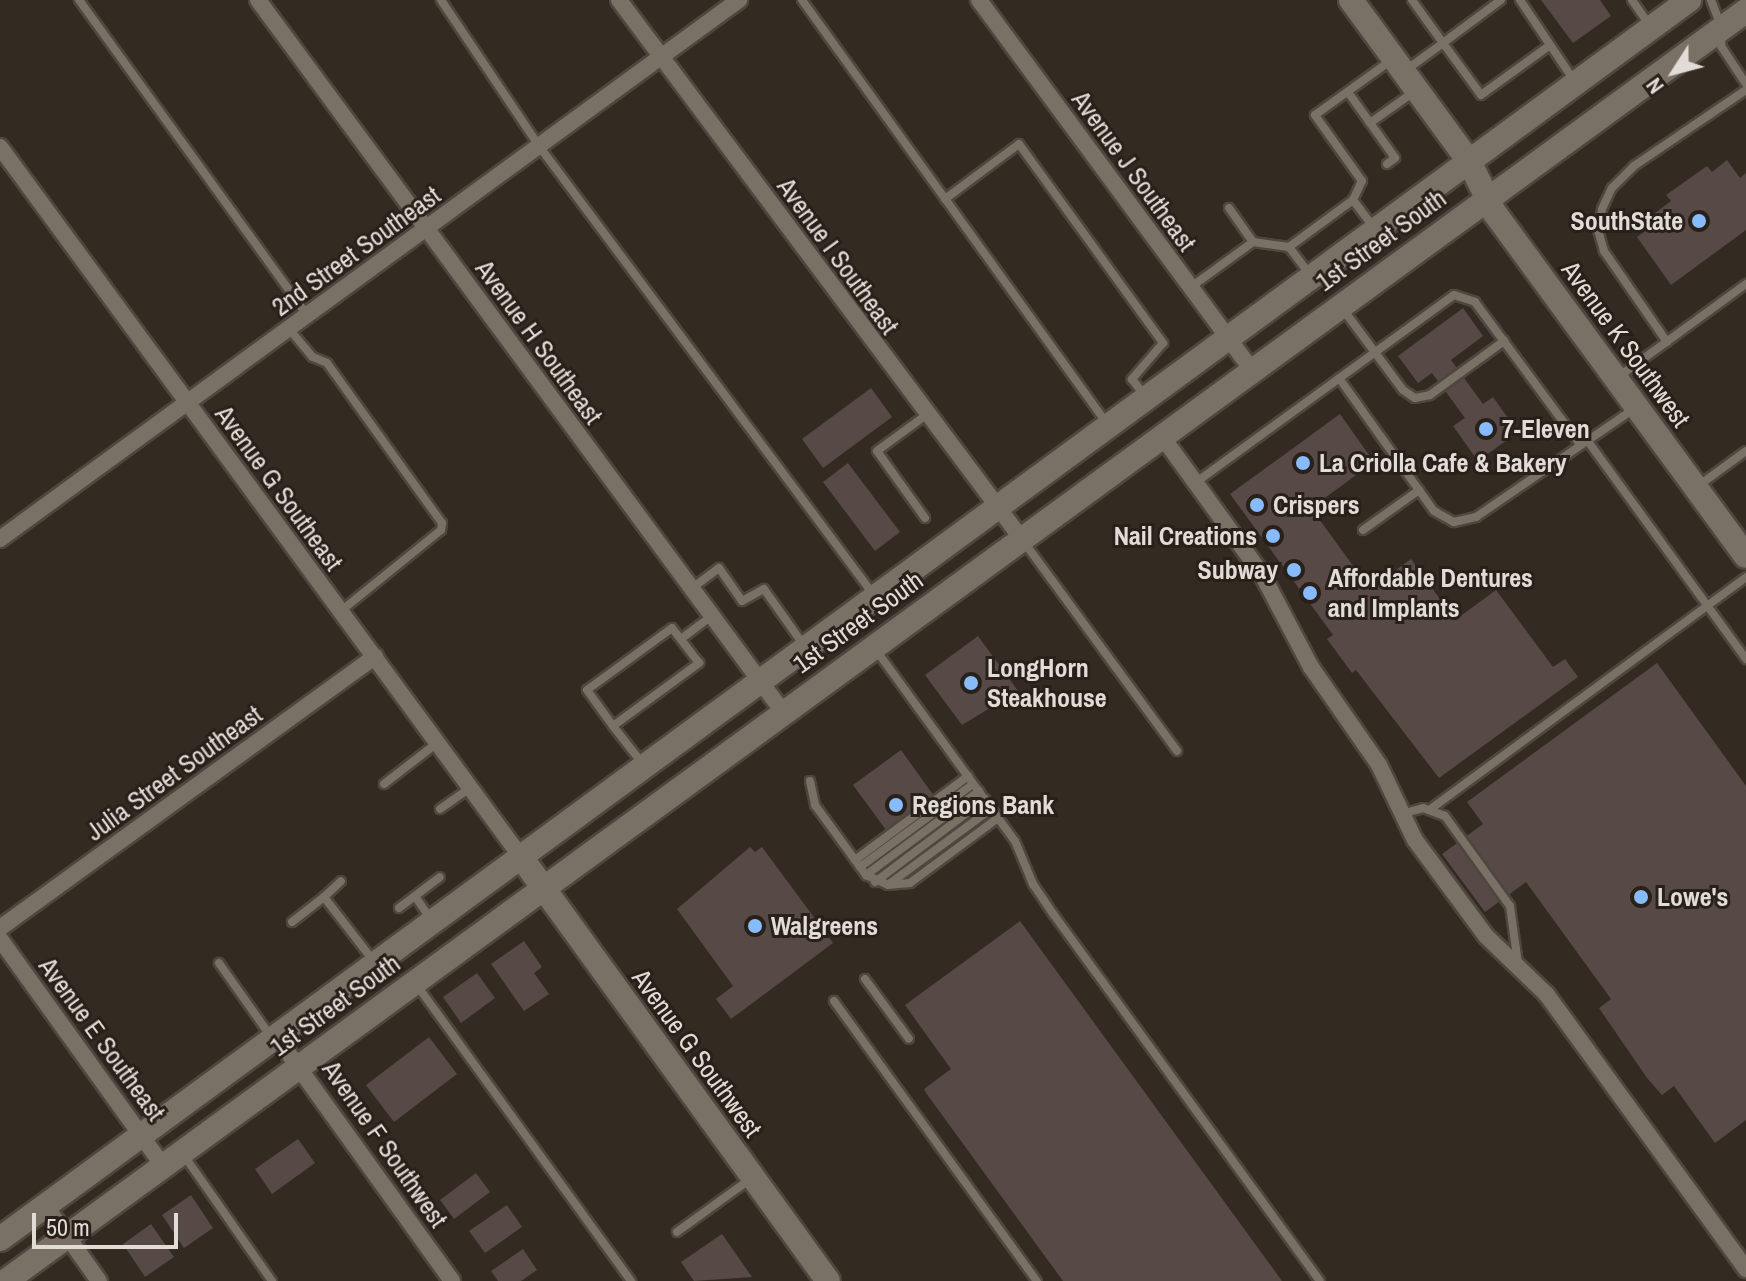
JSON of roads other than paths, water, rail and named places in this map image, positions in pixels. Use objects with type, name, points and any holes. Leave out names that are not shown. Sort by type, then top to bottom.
[{"type":"main road","name":"Avenue K Southwest","points":[[1351,0],[1469,161],[1487,198],[1746,556]]},
{"type":"main road","name":"1st Street South","points":[[0,1239],[759,681],[997,512],[1689,0]]},
{"type":"main road","name":"1st Street South","points":[[6,1281],[1251,369],[1746,11]]},
{"type":"main road","name":"Avenue G Southwest","points":[[521,857],[828,1281]]},
{"type":"street","name":"Avenue H Southeast","points":[[258,0],[783,712]]},
{"type":"street","name":"Avenue I Southeast","points":[[619,0],[997,512],[1021,538]]},
{"type":"street","name":"2nd Street Southeast","points":[[0,539],[739,0]]},
{"type":"street","name":"Avenue J Southeast","points":[[979,0],[1251,369]]},
{"type":"street","name":"Avenue G Southeast","points":[[0,147],[521,857]]},
{"type":"street","points":[[1161,435],[1263,576],[1311,667],[1379,765],[1401,814],[1477,925],[1547,995],[1746,1269]]},
{"type":"street","name":"Julia Street Southeast","points":[[0,928],[375,657]]},
{"type":"street","name":"Avenue E Southeast","points":[[0,939],[142,1135],[173,1160]]},
{"type":"street","name":"Avenue F Southwest","points":[[274,1037],[301,1066],[452,1281]]},
{"type":"street","points":[[45,1205],[99,1281]]},
{"type":"lane","points":[[79,0],[308,317]]},
{"type":"lane","points":[[441,0],[539,146],[876,598]]},
{"type":"lane","points":[[802,0],[1110,428]]},
{"type":"lane","points":[[1412,0],[1481,95],[1550,45]]},
{"type":"lane","points":[[1366,136],[1405,73],[1501,0]]},
{"type":"lane","points":[[1520,0],[1576,83]]},
{"type":"lane","points":[[1632,0],[1652,28]]},
{"type":"lane","points":[[1667,342],[1604,251],[1598,230],[1602,209],[1612,188],[1634,166],[1746,87],[1721,46],[1722,29],[1711,0]]},
{"type":"lane","points":[[1191,288],[1253,242],[1289,247],[1353,200],[1366,179],[1346,150],[1315,115],[1348,92],[1405,73]]},
{"type":"lane","points":[[1348,92],[1395,158],[1387,164]]},
{"type":"lane","points":[[945,199],[1019,144],[1163,343],[1132,379],[1147,400]]},
{"type":"lane","points":[[1377,151],[1386,145]]},
{"type":"lane","points":[[1353,200],[1376,231]]},
{"type":"lane","points":[[1229,208],[1253,242]]},
{"type":"lane","points":[[1289,247],[1312,278]]},
{"type":"lane","points":[[1617,378],[1746,284]]},
{"type":"lane","points":[[1195,483],[1454,295],[1475,302],[1746,659]]},
{"type":"lane","points":[[1340,305],[1403,390],[1422,398],[1504,341]]},
{"type":"lane","points":[[290,330],[313,357],[327,363],[442,523],[441,530],[341,611]]},
{"type":"lane","points":[[1339,378],[1439,516],[1469,521],[1637,406]]},
{"type":"lane","points":[[925,518],[877,451],[926,415]]},
{"type":"lane","points":[[1696,487],[1746,451]]},
{"type":"lane","points":[[1363,530],[1419,490]]},
{"type":"lane","points":[[1021,538],[1177,751]]},
{"type":"lane","points":[[691,589],[719,568],[742,601],[764,589],[806,648]]},
{"type":"lane","points":[[1401,814],[1432,808],[1746,577]]},
{"type":"lane","points":[[681,639],[711,616]]},
{"type":"lane","points":[[613,726],[699,663],[672,628],[587,690],[613,726],[643,766]]},
{"type":"lane","points":[[873,646],[998,818],[1054,915],[1320,1281]]},
{"type":"lane","points":[[384,784],[437,742]]},
{"type":"lane","points":[[810,781],[815,805],[866,875],[875,882],[888,885],[910,883],[998,818]]},
{"type":"lane","points":[[440,809],[471,788]]},
{"type":"lane","points":[[858,863],[976,788]]},
{"type":"lane","points":[[866,875],[976,788]]},
{"type":"lane","points":[[875,882],[976,788]]},
{"type":"lane","points":[[1432,808],[1445,816],[1510,906],[1518,965]]},
{"type":"lane","points":[[888,885],[991,809]]},
{"type":"lane","points":[[399,908],[440,877]]},
{"type":"lane","points":[[292,922],[341,881]]},
{"type":"lane","points":[[415,896],[432,922]]},
{"type":"lane","points":[[324,897],[375,963]]},
{"type":"lane","points":[[219,963],[274,1037]]},
{"type":"lane","points":[[865,979],[909,1039]]},
{"type":"lane","points":[[414,982],[631,1281]]},
{"type":"lane","points":[[834,1001],[1037,1281]]},
{"type":"lane","points":[[173,1160],[272,1281]]},
{"type":"lane","points":[[677,1232],[753,1177]]},
{"type":"place","name":"SouthState","points":[[1699,221]]},
{"type":"place","name":"7-Eleven","points":[[1486,429]]},
{"type":"place","name":"La Criolla Cafe & Bakery","points":[[1303,463]]},
{"type":"place","name":"Crispers","points":[[1257,505]]},
{"type":"place","name":"Nail Creations","points":[[1273,536]]},
{"type":"place","name":"Subway","points":[[1294,570]]},
{"type":"place","name":"Affordable Dentures and Implants","points":[[1310,593]]},
{"type":"place","name":"LongHorn Steakhouse","points":[[971,683]]},
{"type":"place","name":"Regions Bank","points":[[896,805]]},
{"type":"place","name":"Lowe's","points":[[1641,897]]},
{"type":"place","name":"Walgreens","points":[[755,926]]}]
